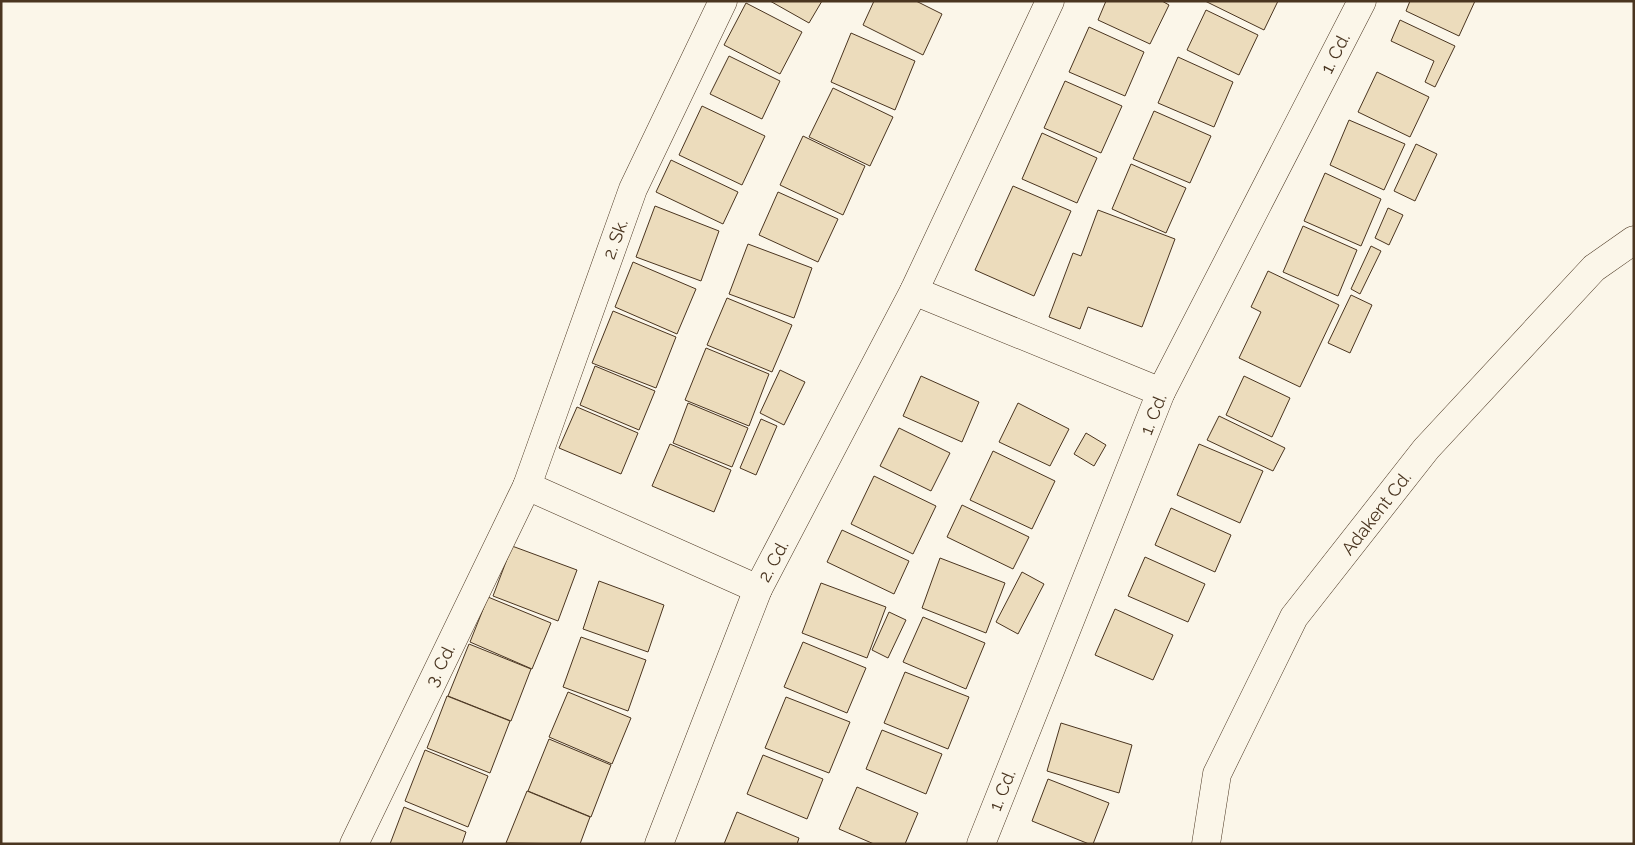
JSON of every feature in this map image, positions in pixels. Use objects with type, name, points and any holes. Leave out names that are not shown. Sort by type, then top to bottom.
[{"type":"street","name":"2. Sk.","points":[[527,486],[633,189],[723,1]]},
{"type":"street","points":[[1050,1],[914,291],[1161,392]]},
{"type":"street","name":"1. Cd.","points":[[981,844],[1161,392],[1362,1]]},
{"type":"street","name":"Adakent Cd.","points":[[1206,844],[1217,774],[1294,617],[1426,449],[1594,268],[1634,240]]},
{"type":"street","name":"2. Cd.","points":[[659,844],[758,589],[914,291]]},
{"type":"street","points":[[527,486],[758,589]]},
{"type":"street","name":"3. Cd.","points":[[354,844],[527,486]]},
{"type":"building","points":[[770,1],[822,1],[809,23]]},
{"type":"building","points":[[874,1],[916,1],[942,14],[923,55],[863,25]]},
{"type":"building","points":[[1106,1],[1162,1],[1169,5],[1150,44],[1098,20]]},
{"type":"building","points":[[1205,1],[1278,1],[1264,30]]},
{"type":"building","points":[[1410,1],[1475,1],[1459,36],[1406,11]]},
{"type":"building","points":[[746,3],[802,32],[780,74],[724,45]]},
{"type":"building","points":[[1206,10],[1258,35],[1239,75],[1187,50]]},
{"type":"building","points":[[1400,20],[1455,46],[1435,87],[1425,82],[1434,61],[1391,41]]},
{"type":"building","points":[[1089,27],[1144,52],[1125,96],[1069,72]]},
{"type":"building","points":[[851,33],[915,61],[895,110],[831,82]]},
{"type":"building","points":[[729,56],[780,81],[762,119],[710,94]]},
{"type":"building","points":[[1178,57],[1233,82],[1214,127],[1158,103]]},
{"type":"building","points":[[1377,72],[1429,97],[1410,137],[1358,112]]},
{"type":"building","points":[[1065,81],[1122,106],[1101,153],[1044,128]]},
{"type":"building","points":[[833,88],[893,117],[870,166],[809,137]]},
{"type":"building","points":[[702,106],[765,136],[742,185],[679,155]]},
{"type":"building","points":[[1154,111],[1211,136],[1190,183],[1133,159]]},
{"type":"building","points":[[1349,120],[1405,144],[1384,190],[1330,165]]},
{"type":"building","points":[[1042,133],[1097,158],[1077,203],[1022,179]]},
{"type":"building","points":[[803,136],[865,166],[843,215],[780,185]]},
{"type":"building","points":[[1416,144],[1437,154],[1415,201],[1394,191]]},
{"type":"building","points":[[671,160],[738,192],[723,224],[656,192]]},
{"type":"building","points":[[1131,164],[1186,188],[1166,233],[1112,209]]},
{"type":"building","points":[[1325,173],[1381,199],[1361,246],[1304,221]]},
{"type":"building","points":[[1013,186],[1071,211],[1034,296],[975,270]]},
{"type":"building","points":[[778,192],[838,219],[818,262],[759,235]]},
{"type":"building","points":[[655,206],[719,231],[701,281],[636,257]]},
{"type":"building","points":[[1388,208],[1403,215],[1389,245],[1375,238]]},
{"type":"building","points":[[1098,210],[1175,239],[1142,327],[1088,307],[1080,329],[1049,317],[1073,253],[1081,256]]},
{"type":"building","points":[[1303,226],[1357,250],[1338,296],[1283,272]]},
{"type":"building","points":[[748,244],[812,268],[794,318],[729,294]]},
{"type":"building","points":[[1371,246],[1381,251],[1360,294],[1351,289]]},
{"type":"building","points":[[633,262],[696,289],[677,334],[615,307]]},
{"type":"building","points":[[1268,271],[1339,305],[1300,387],[1239,358],[1261,312],[1251,307]]},
{"type":"building","points":[[1351,295],[1372,305],[1350,353],[1328,343]]},
{"type":"building","points":[[727,298],[792,325],[772,372],[707,345]]},
{"type":"building","points":[[613,311],[676,337],[656,388],[592,363]]},
{"type":"building","points":[[706,348],[769,374],[749,426],[685,400]]},
{"type":"building","points":[[595,366],[655,391],[639,430],[580,405]]},
{"type":"building","points":[[780,370],[805,382],[784,425],[760,413]]},
{"type":"building","points":[[921,376],[979,402],[962,442],[903,416]]},
{"type":"building","points":[[1244,376],[1290,398],[1272,437],[1226,415]]},
{"type":"building","points":[[688,403],[748,428],[732,467],[673,443]]},
{"type":"building","points":[[1018,403],[1069,429],[1050,466],[999,442]]},
{"type":"building","points":[[577,407],[638,433],[621,474],[559,448]]},
{"type":"building","points":[[1219,416],[1285,448],[1273,471],[1207,440]]},
{"type":"building","points":[[761,419],[777,426],[756,475],[740,468]]},
{"type":"building","points":[[899,428],[950,453],[931,491],[880,466]]},
{"type":"building","points":[[1086,433],[1106,445],[1094,466],[1074,454]]},
{"type":"building","points":[[670,444],[731,470],[714,512],[652,486]]},
{"type":"building","points":[[1199,444],[1263,471],[1240,523],[1177,495]]},
{"type":"building","points":[[993,451],[1055,481],[1032,529],[970,500]]},
{"type":"building","points":[[874,476],[936,506],[913,554],[851,524]]},
{"type":"building","points":[[962,505],[1029,537],[1013,569],[947,537]]},
{"type":"building","points":[[1171,508],[1231,535],[1215,572],[1155,545]]},
{"type":"building","points":[[842,530],[909,561],[894,594],[827,562]]},
{"type":"building","points":[[512,546],[577,570],[558,621],[493,596]]},
{"type":"building","points":[[1145,557],[1205,584],[1188,622],[1128,596]]},
{"type":"building","points":[[940,558],[1005,583],[986,633],[922,608]]},
{"type":"building","points":[[1022,572],[1044,584],[1018,634],[996,622]]},
{"type":"building","points":[[599,581],[664,605],[648,652],[583,629]]},
{"type":"building","points":[[821,583],[886,607],[867,658],[802,633]]},
{"type":"building","points":[[488,597],[551,623],[532,669],[470,642]]},
{"type":"building","points":[[1115,609],[1173,635],[1153,680],[1095,655]]},
{"type":"building","points":[[889,612],[906,620],[888,658],[872,650]]},
{"type":"building","points":[[923,617],[985,643],[966,689],[903,662]]},
{"type":"building","points":[[581,637],[646,660],[628,711],[563,687]]},
{"type":"building","points":[[803,642],[866,668],[847,713],[784,687]]},
{"type":"building","points":[[469,644],[531,669],[511,721],[448,696]]},
{"type":"building","points":[[905,672],[969,697],[948,749],[884,723]]},
{"type":"building","points":[[568,692],[631,718],[612,764],[549,737]]},
{"type":"building","points":[[447,696],[510,721],[490,773],[427,748]]},
{"type":"building","points":[[786,697],[850,722],[829,773],[765,748]]},
{"type":"building","points":[[1061,723],[1132,745],[1119,793],[1047,771]]},
{"type":"building","points":[[882,730],[942,754],[926,794],[866,769]]},
{"type":"building","points":[[549,739],[611,765],[591,817],[528,791]]},
{"type":"building","points":[[425,750],[488,776],[468,827],[405,801]]},
{"type":"building","points":[[763,755],[823,779],[807,819],[747,794]]},
{"type":"building","points":[[1048,779],[1109,803],[1093,844],[1032,821]]},
{"type":"building","points":[[857,787],[918,813],[905,844],[874,844],[839,829]]},
{"type":"building","points":[[527,791],[590,817],[580,844],[506,843]]},
{"type":"building","points":[[404,807],[466,832],[462,844],[390,844]]},
{"type":"building","points":[[737,812],[799,838],[797,844],[724,844]]}]
